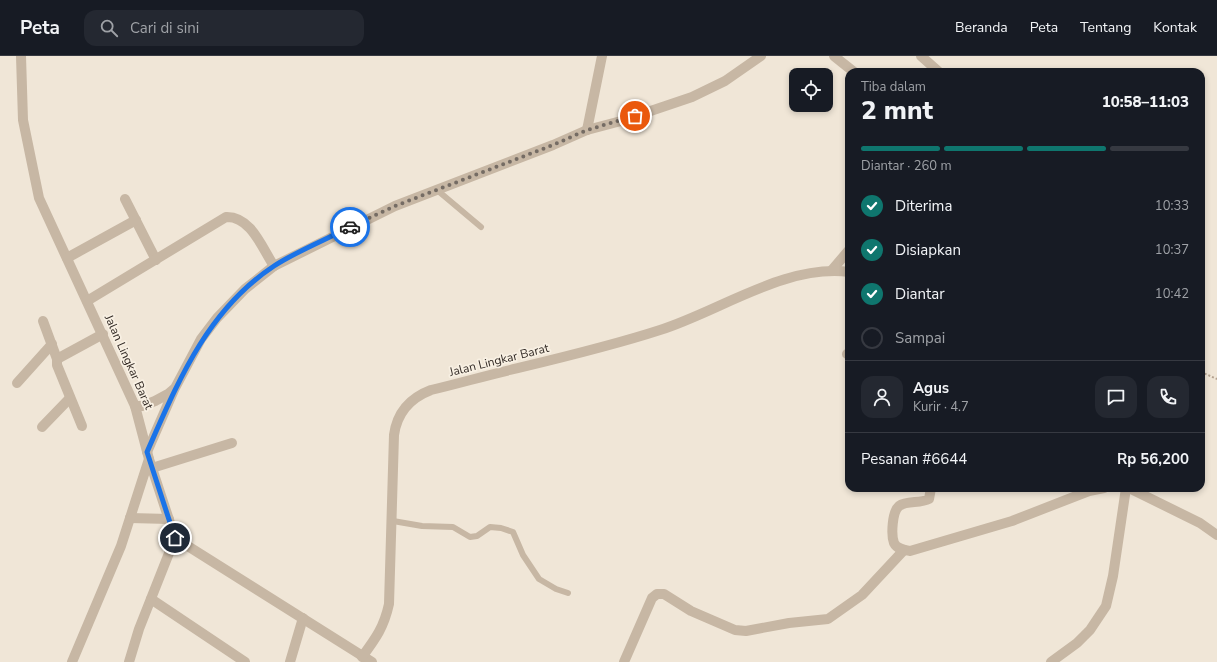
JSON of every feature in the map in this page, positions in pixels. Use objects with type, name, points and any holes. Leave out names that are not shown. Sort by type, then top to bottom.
[{"type":"street","name":"Jalan Lingkar Barat","points":[[21,56],[23,120],[39,198],[135,406],[149,460],[175,538]]},
{"type":"street","points":[[587,130],[602,56]]},
{"type":"street","points":[[72,662],[105,587],[175,388],[202,339],[217,318],[245,289],[274,266],[395,206],[553,145],[587,130],[621,121],[692,97],[725,81],[762,56]]},
{"type":"street","points":[[834,56],[849,68]]},
{"type":"street","points":[[921,56],[934,68]]},
{"type":"street","points":[[125,199],[156,260]]},
{"type":"street","points":[[87,301],[226,218],[234,217],[247,224],[274,266]]},
{"type":"street","points":[[67,258],[136,220]]},
{"type":"street","points":[[832,270],[845,255]]},
{"type":"street","name":"Jalan Lingkar Barat","points":[[362,656],[380,634],[386,620],[389,604],[393,521],[394,435],[396,424],[400,414],[422,394],[622,343],[662,330],[777,282],[805,273],[832,270],[845,272]]},
{"type":"street","points":[[43,321],[58,359],[57,365],[82,426]]},
{"type":"street","points":[[58,359],[103,334]]},
{"type":"street","points":[[17,383],[52,344]]},
{"type":"street","points":[[135,406],[142,406],[156,401],[175,388]]},
{"type":"street","points":[[42,427],[70,398]]},
{"type":"street","points":[[149,460],[232,443]]},
{"type":"street","points":[[930,492],[929,499],[926,501],[904,504],[899,506],[895,511],[893,517],[894,542],[904,550],[910,551],[1012,521],[1086,492]]},
{"type":"street","points":[[1051,662],[1078,643],[1090,630],[1106,606],[1113,576],[1125,492]]},
{"type":"street","points":[[1137,492],[1200,523],[1217,535]]},
{"type":"street","points":[[130,518],[169,519]]},
{"type":"street","points":[[129,662],[139,629],[175,538],[372,662]]},
{"type":"street","points":[[624,662],[652,598],[657,594],[664,594],[692,611],[735,630],[746,631],[789,623],[828,619],[862,595],[904,550]]},
{"type":"street","points":[[151,599],[245,662]]},
{"type":"street","points":[[290,662],[303,618]]},
{"type":"lane","points":[[437,190],[481,227]]},
{"type":"lane","points":[[393,521],[422,526],[453,527],[470,537],[477,536],[490,527],[507,529],[513,532],[523,555],[540,579],[556,589],[568,593]]},
{"type":"path","points":[[1205,374],[1217,379]]},
{"type":"way so far","points":[[350,227],[395,206],[553,145],[587,130],[635,116]]},
{"type":"route","points":[[175,538],[147,452],[175,388],[188,363],[202,339],[217,318],[245,289],[258,278],[274,266],[350,227]]}]
